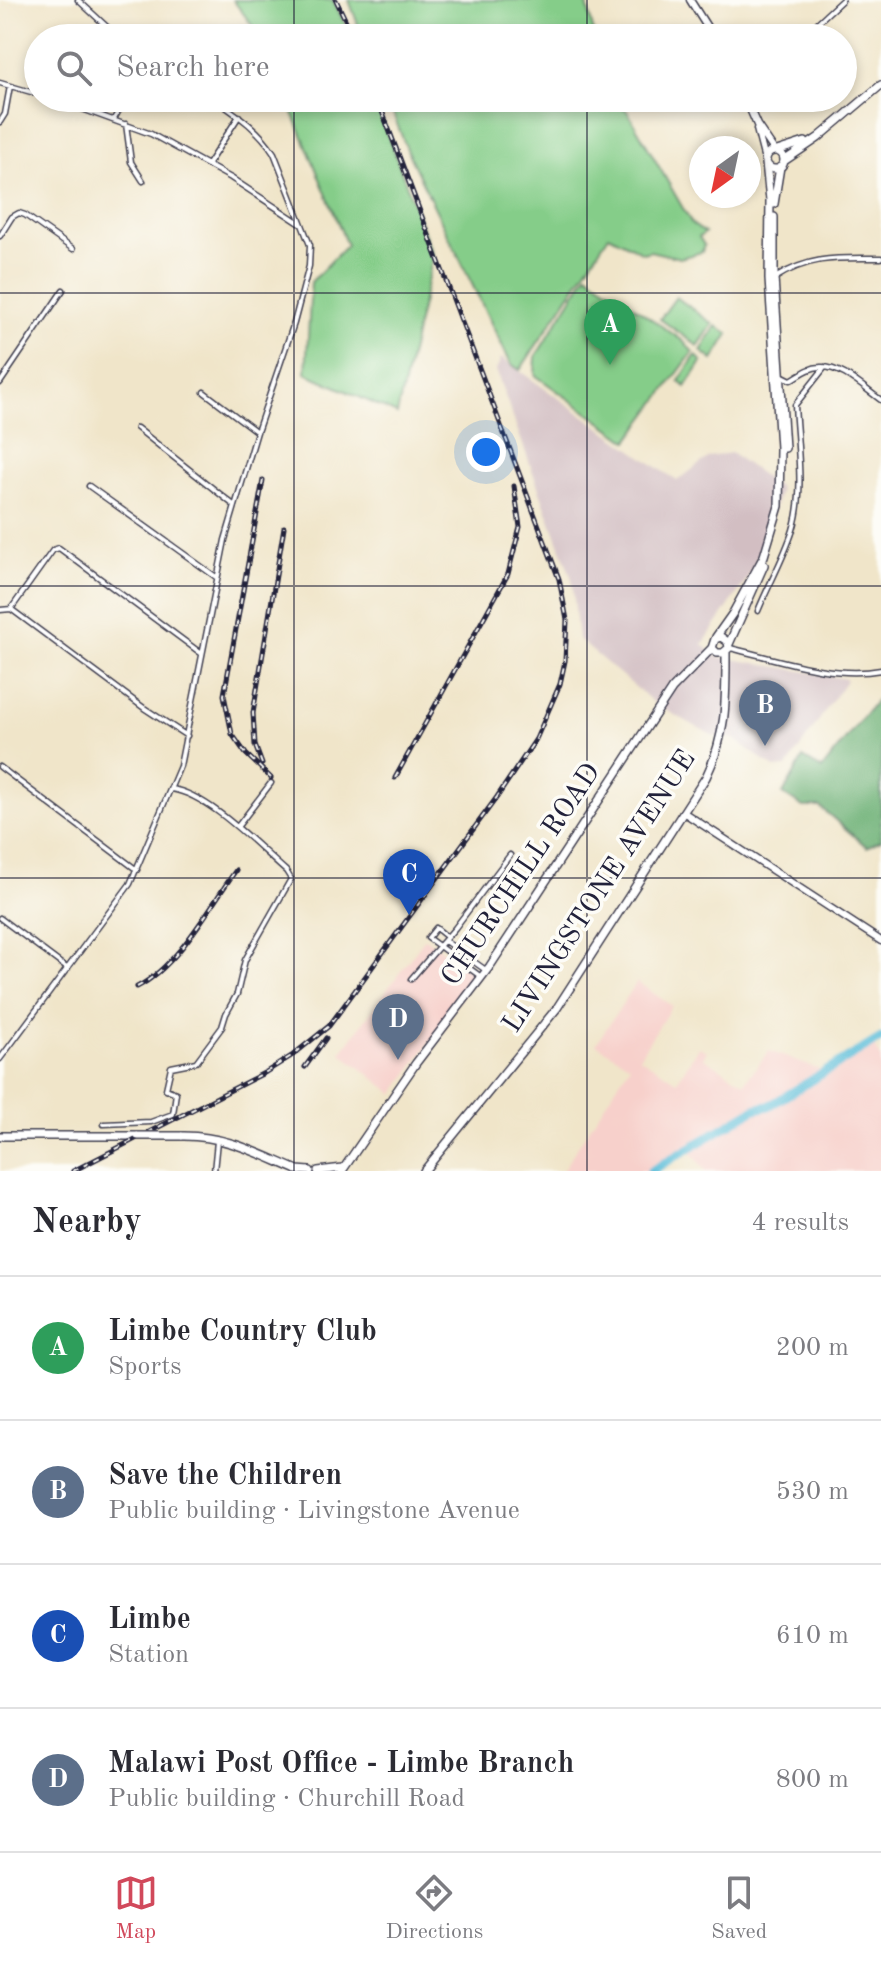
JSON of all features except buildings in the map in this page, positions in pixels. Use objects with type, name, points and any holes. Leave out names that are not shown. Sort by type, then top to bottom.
[{"type":"highway","points":[[857,106],[881,85]]},
{"type":"highway","points":[[823,135],[790,149],[775,150],[767,155],[765,161],[770,168],[782,164],[823,135],[850,112]]},
{"type":"highway","points":[[775,150],[783,156],[782,164]]},
{"type":"highway","name":"CHURCHILL ROAD","points":[[728,648],[773,545],[784,507],[785,461],[765,161]]},
{"type":"highway","name":"CHURCHILL ROAD","points":[[771,278],[774,201],[782,164]]},
{"type":"highway","name":"CHURCHILL ROAD","points":[[344,1170],[416,1063],[484,974],[672,689],[712,648],[749,586],[776,524],[781,488],[778,373]]},
{"type":"highway","points":[[712,648],[717,653],[728,648],[724,637],[715,639]]},
{"type":"highway","name":"LIVINGSTONE AVENUE","points":[[424,1171],[557,1008],[706,777],[721,741],[728,648]]},
{"type":"highway","points":[[0,1136],[202,1136],[239,1144],[298,1170],[310,1171]]},
{"type":"highway","points":[[318,1171],[344,1170]]},
{"type":"main road","points":[[690,0],[705,24]]},
{"type":"main road","points":[[751,112],[765,161]]},
{"type":"main road","points":[[757,125],[775,150]]},
{"type":"main road","points":[[683,812],[881,941]]},
{"type":"street","points":[[78,0],[104,24]]},
{"type":"street","points":[[816,24],[842,0]]},
{"type":"street","points":[[0,83],[24,90]]},
{"type":"street","points":[[0,122],[5,114],[10,86]]},
{"type":"street","points":[[93,112],[126,124],[208,164],[303,225]]},
{"type":"street","points":[[114,119],[118,112]]},
{"type":"street","points":[[0,1059],[130,884],[171,789],[187,736],[216,577],[309,266],[310,245],[274,153],[258,132],[233,112]]},
{"type":"street","points":[[208,164],[239,116]]},
{"type":"street","points":[[126,124],[131,162],[143,181]]},
{"type":"street","points":[[0,236],[12,217],[19,213],[73,249]]},
{"type":"street","points":[[771,278],[810,261],[881,258]]},
{"type":"street","points":[[0,383],[63,290]]},
{"type":"street","points":[[0,365],[8,371]]},
{"type":"street","points":[[758,611],[794,528],[799,474],[795,405],[825,367]]},
{"type":"street","points":[[778,373],[791,380],[809,369],[825,367],[839,372],[881,400]]},
{"type":"street","points":[[204,392],[257,432]]},
{"type":"street","points":[[137,428],[235,506]]},
{"type":"street","points":[[89,486],[216,577]]},
{"type":"street","points":[[11,609],[53,550],[59,548],[202,654]]},
{"type":"street","points":[[0,610],[11,609],[144,708],[187,736]]},
{"type":"street","points":[[728,648],[772,660],[826,669],[881,670]]},
{"type":"street","points":[[0,767],[137,870]]},
{"type":"street","points":[[238,826],[271,783]]},
{"type":"street","points":[[104,1124],[151,1122],[173,1114],[176,1093],[166,1089],[171,1067],[196,1062],[222,1027],[237,994],[245,960],[291,879],[238,826],[187,794],[171,789]]},
{"type":"street","points":[[411,979],[510,855]]},
{"type":"street","points":[[0,918],[68,969]]},
{"type":"street","points":[[436,928],[484,974],[459,961],[428,938],[436,928]]},
{"type":"street","points":[[459,961],[464,954]]},
{"type":"street","points":[[214,1171],[217,1139]]},
{"type":"shaded area","points":[[501,358],[677,481],[709,457],[731,453],[780,488],[765,542],[747,579],[703,644],[715,656],[847,679],[787,767],[774,768],[734,739],[714,736],[658,706],[578,639],[572,579],[496,371]]},
{"type":"shaded area","points":[[425,938],[476,975],[394,1094],[341,1053]]},
{"type":"shaded area","points":[[637,982],[672,1006],[639,1057],[677,1081],[699,1047],[707,1051],[703,1057],[744,1083],[769,1051],[820,1070],[871,1041],[881,1058],[881,1171],[706,1171],[691,1152],[656,1171],[562,1171],[630,1065],[596,1044]]},
{"type":"green space","points":[[233,0],[333,0],[345,24],[251,24]]},
{"type":"green space","points":[[349,0],[586,0],[592,24],[358,24]]},
{"type":"green space","points":[[293,112],[379,112],[433,256],[397,414],[306,373],[311,282],[347,245]]},
{"type":"green space","points":[[392,112],[628,112],[692,224],[705,233],[699,237],[704,245],[702,252],[680,258],[650,251],[643,253],[609,235],[520,370],[511,364],[410,157]]},
{"type":"green space","points":[[587,274],[683,341],[693,352],[628,441],[535,375],[536,356]]},
{"type":"green space","points":[[676,297],[713,324],[698,346],[660,319]]},
{"type":"green space","points":[[716,326],[729,334],[713,360],[701,351]]},
{"type":"green space","points":[[696,355],[702,362],[686,387],[679,381]]},
{"type":"green space","points":[[881,694],[881,840],[867,847],[820,807],[803,807],[783,794],[803,758],[822,769]]},
{"type":"waterway","points":[[651,1171],[755,1109],[769,1106],[881,1038]]},
{"type":"railway","points":[[336,0],[347,24]]},
{"type":"railway","points":[[73,1171],[266,1072],[329,1026],[497,797],[536,739],[560,684],[565,661],[567,620],[559,579],[382,112]]},
{"type":"railway","points":[[263,480],[224,695],[232,734],[246,754],[271,778]]},
{"type":"railway","points":[[395,778],[508,574],[520,527],[514,486]]},
{"type":"railway","points":[[262,764],[255,745],[253,713],[284,527]]},
{"type":"railway","points":[[137,987],[152,978],[179,951],[236,870]]},
{"type":"railway","points":[[305,1067],[326,1038]]},
{"type":"place","name":"Limbe Country Club","points":[[610,365]]},
{"type":"place","name":"Save the Children","points":[[765,746]]},
{"type":"place","name":"Limbe","points":[[409,915]]},
{"type":"place","name":"Malawi Post Office - Limbe Branch","points":[[398,1060]]}]
